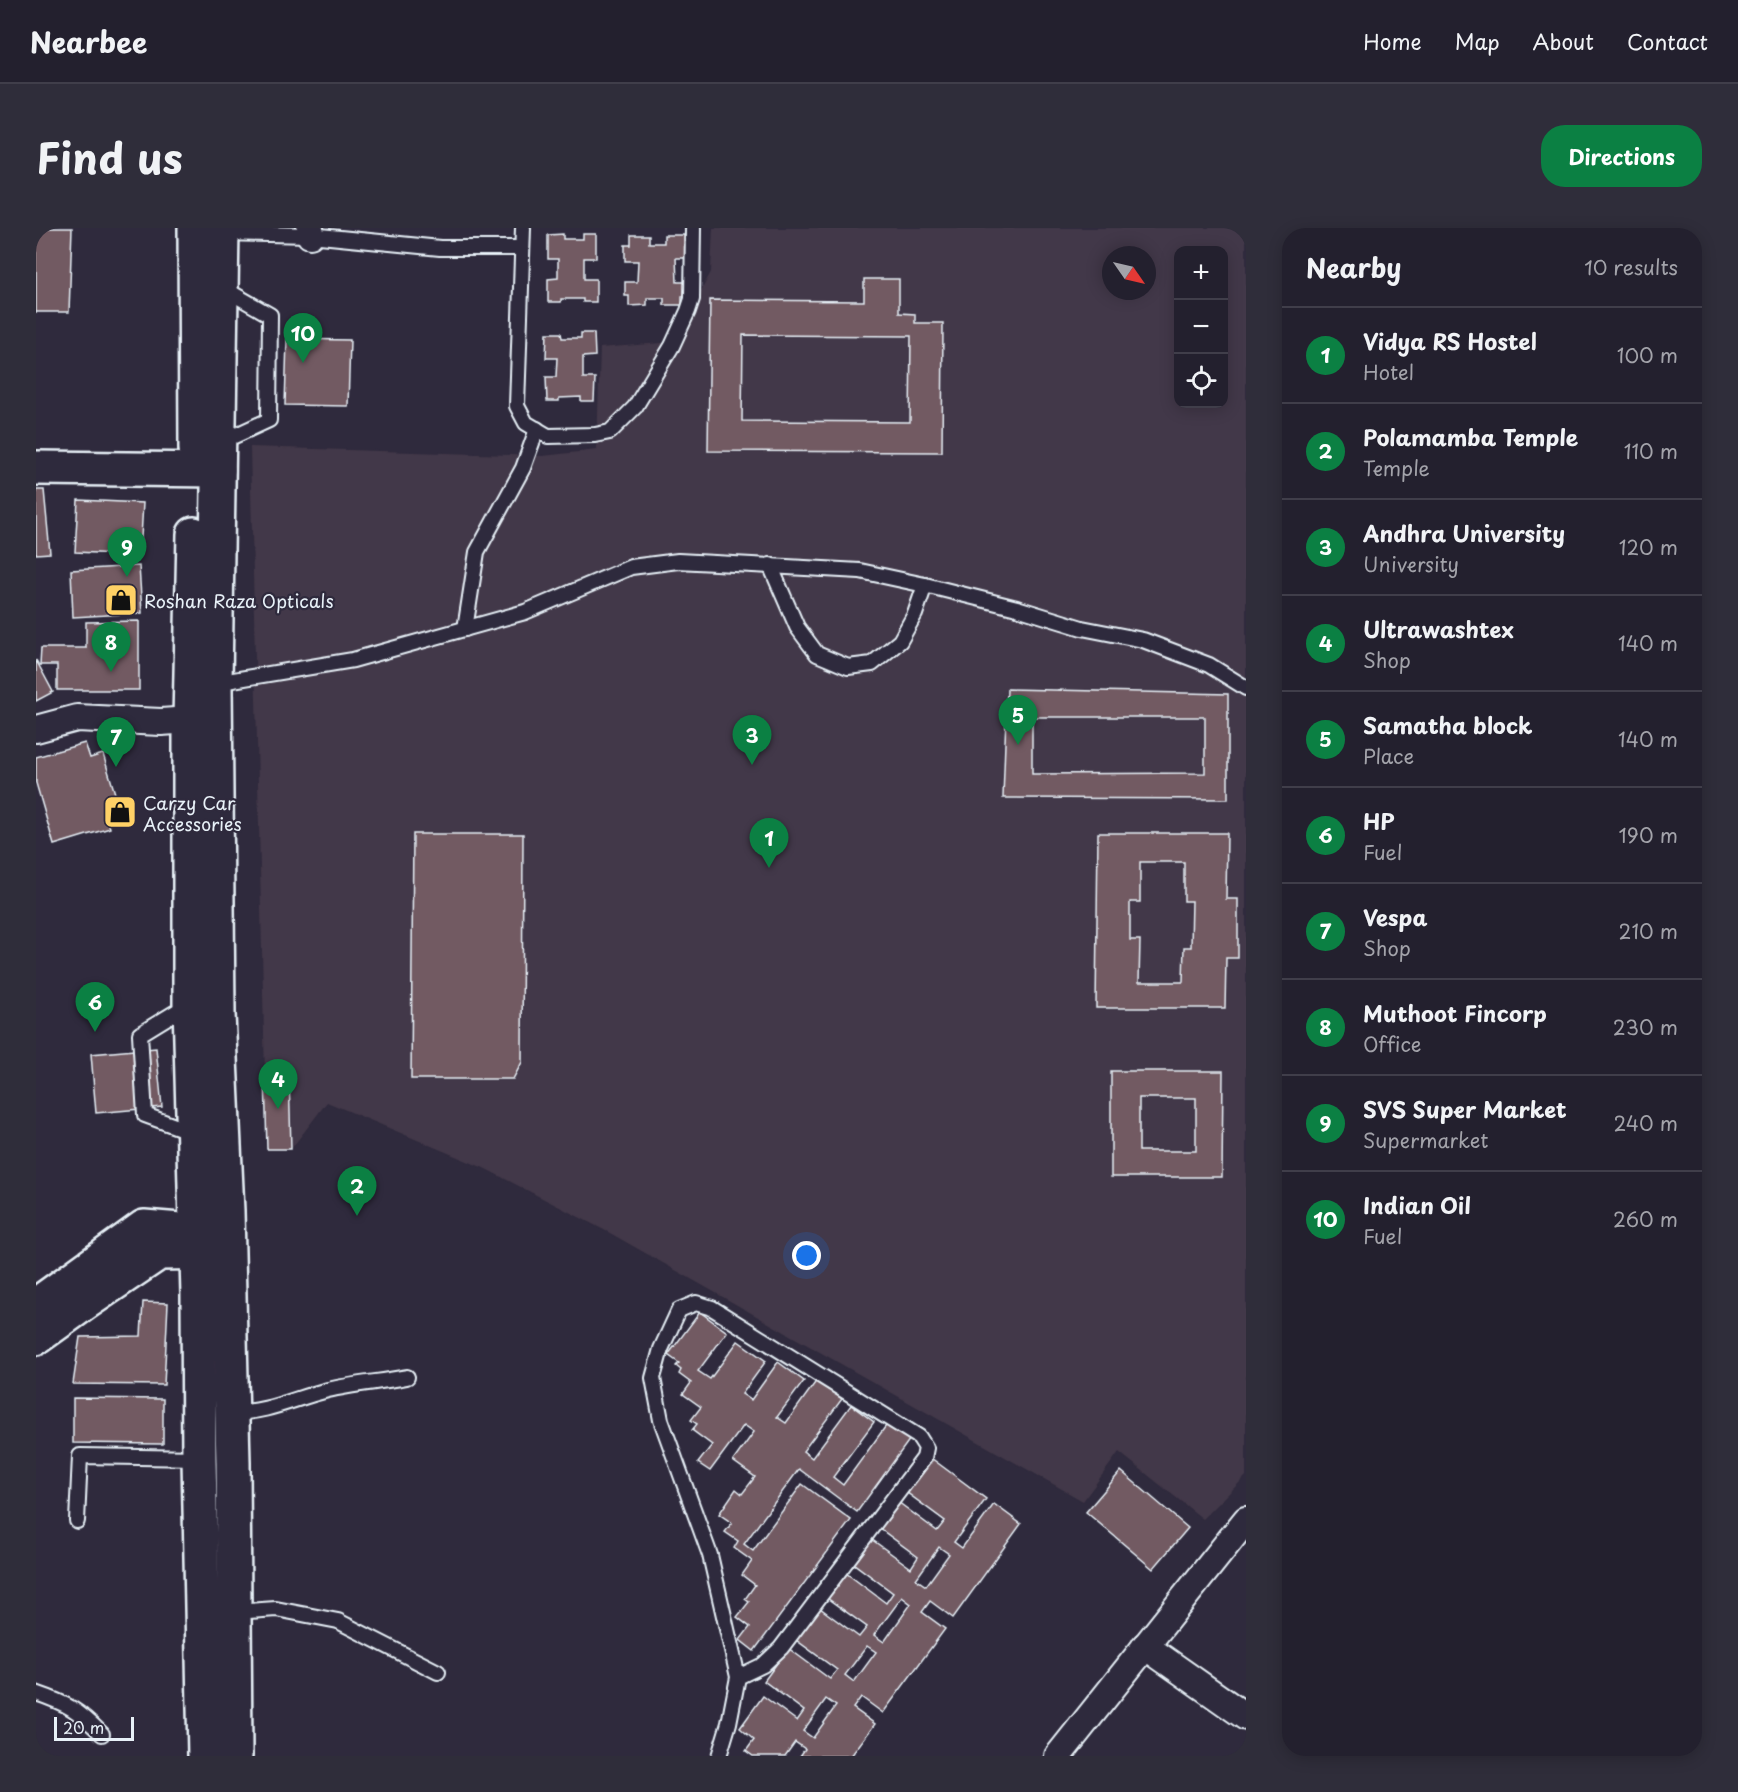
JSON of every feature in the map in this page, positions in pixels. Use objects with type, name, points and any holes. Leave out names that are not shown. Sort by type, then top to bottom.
[{"type":"main road","points":[[213,230],[221,287],[211,461],[190,720],[190,1004],[194,1133],[212,1242],[232,1413],[235,1756]]},
{"type":"main road","points":[[206,1756],[199,1458],[212,1242],[218,1014],[211,461],[213,230]]},
{"type":"main road","points":[[36,468],[211,461]]},
{"type":"main road","points":[[36,1305],[144,1227],[212,1242]]},
{"type":"main road","points":[[36,1338],[159,1253],[212,1242]]},
{"type":"street","points":[[36,729],[77,718],[161,722],[190,720]]},
{"type":"street","points":[[1058,1756],[1246,1520]]},
{"type":"street","points":[[1145,1646],[1246,1717]]},
{"type":"lane","points":[[523,228],[517,406],[526,423],[548,436],[595,435],[610,432],[635,407],[672,346],[692,299],[693,228]]},
{"type":"lane","points":[[213,230],[310,232],[440,248],[522,248]]},
{"type":"lane","points":[[211,461],[269,420],[270,315],[221,287]]},
{"type":"lane","points":[[465,628],[477,552],[523,468],[537,429]]},
{"type":"lane","points":[[215,683],[353,660],[525,612],[631,567],[678,561],[860,571],[925,585],[1017,608],[1082,628],[1143,640],[1209,665],[1246,688]]},
{"type":"lane","points":[[770,565],[797,627],[817,654],[848,667],[872,664],[900,641],[915,614],[925,585]]},
{"type":"lane","points":[[190,1004],[140,1034],[145,1114],[194,1133]]},
{"type":"lane","points":[[719,1756],[729,1723],[738,1677],[710,1555],[661,1420],[653,1378],[661,1349],[679,1310],[696,1303],[712,1308],[920,1437],[926,1448],[924,1458],[781,1648],[763,1665],[738,1677]]},
{"type":"lane","points":[[232,1413],[272,1408],[328,1390],[407,1377]]},
{"type":"lane","points":[[77,1521],[80,1456],[199,1458]]},
{"type":"lane","points":[[235,1612],[276,1609],[338,1621],[438,1672]]},
{"type":"lane","points":[[36,1693],[79,1712],[102,1734]]},
{"type":"shaded area","points":[[713,228],[1246,228],[1246,1476],[1203,1519],[1119,1452],[1083,1501],[610,1233],[484,1168],[327,1102],[291,1149],[289,1075],[265,1076],[250,447],[543,456],[597,450],[600,348],[674,342],[711,272]]},
{"type":"building","points":[[36,228],[72,228],[69,312],[36,312]]},
{"type":"building","points":[[563,234],[563,239],[583,239],[583,234],[596,234],[596,258],[584,258],[584,279],[596,279],[596,302],[583,302],[583,299],[561,299],[561,302],[548,302],[548,279],[558,278],[558,259],[548,259],[548,235]]},
{"type":"building","points":[[631,235],[649,235],[649,243],[664,243],[664,235],[684,235],[687,258],[676,258],[677,282],[687,282],[687,296],[682,296],[682,305],[664,305],[664,298],[647,298],[647,305],[629,306],[629,296],[625,296],[625,282],[637,282],[638,261],[625,261],[625,245],[631,245]]},
{"type":"building","points":[[864,279],[899,279],[899,313],[915,314],[915,323],[943,323],[942,452],[708,451],[710,300],[864,301]],"holes":[[[743,335],[911,336],[910,422],[742,421]]]},
{"type":"building","points":[[547,333],[561,333],[562,338],[581,338],[581,333],[594,333],[595,356],[583,357],[583,378],[595,378],[594,401],[581,401],[581,397],[547,401],[546,377],[556,377],[557,358],[546,358]]},
{"type":"building","points":[[287,339],[350,340],[348,406],[285,405]]},
{"type":"building","points":[[36,490],[44,490],[50,553],[36,554]]},
{"type":"building","points":[[78,500],[143,503],[140,555],[75,552]]},
{"type":"building","points":[[139,566],[142,613],[73,617],[71,570]]},
{"type":"building","points":[[139,621],[139,690],[57,690],[57,665],[40,665],[41,648],[86,648],[86,622]]},
{"type":"building","points":[[36,660],[53,692],[36,701]]},
{"type":"building","points":[[1007,689],[1228,694],[1228,799],[1003,798]],"holes":[[[1032,717],[1205,717],[1205,773],[1032,774]]]},
{"type":"building","points":[[85,743],[90,758],[103,754],[120,810],[106,814],[110,828],[54,845],[36,783],[36,757]]},
{"type":"building","points":[[1098,833],[1227,833],[1226,899],[1238,899],[1238,958],[1226,958],[1225,1008],[1096,1008]],"holes":[[[1140,862],[1184,862],[1184,901],[1192,901],[1191,947],[1184,947],[1183,982],[1139,982],[1140,940],[1130,940],[1130,902],[1140,902]]]},
{"type":"building","points":[[413,834],[523,834],[522,1062],[513,1079],[411,1079]]},
{"type":"building","points":[[156,1048],[162,1107],[96,1113],[91,1054]]},
{"type":"building","points":[[1111,1071],[1223,1071],[1222,1177],[1111,1177]],"holes":[[[1139,1098],[1196,1098],[1196,1151],[1139,1151]]]},
{"type":"building","points":[[289,1075],[291,1149],[267,1149],[265,1076]]},
{"type":"building","points":[[143,1302],[168,1303],[164,1385],[73,1384],[80,1337],[141,1336]]},
{"type":"building","points":[[700,1312],[727,1332],[698,1371],[710,1379],[738,1341],[766,1361],[742,1394],[751,1400],[778,1362],[804,1381],[777,1417],[786,1423],[817,1380],[842,1399],[803,1451],[812,1458],[851,1405],[874,1422],[833,1477],[843,1485],[888,1423],[910,1439],[857,1512],[799,1469],[744,1544],[753,1551],[802,1484],[851,1520],[754,1651],[740,1640],[750,1627],[737,1617],[749,1602],[745,1599],[755,1585],[742,1575],[752,1561],[734,1548],[738,1541],[725,1532],[732,1523],[719,1514],[736,1489],[742,1494],[755,1477],[733,1461],[754,1432],[744,1425],[710,1471],[698,1463],[712,1445],[692,1430],[697,1424],[691,1420],[701,1407],[683,1394],[691,1383],[679,1374],[681,1370],[676,1366],[679,1363],[668,1355]]},
{"type":"building","points":[[73,1398],[163,1399],[163,1444],[73,1443]]},
{"type":"building","points":[[931,1458],[986,1499],[954,1542],[962,1548],[994,1504],[1021,1524],[953,1618],[930,1601],[922,1612],[945,1629],[883,1713],[861,1697],[853,1708],[875,1724],[851,1756],[800,1756],[805,1749],[795,1742],[785,1756],[753,1756],[746,1751],[754,1740],[740,1728],[763,1696],[797,1721],[804,1711],[764,1681],[788,1648],[830,1679],[837,1670],[796,1640],[820,1608],[859,1637],[867,1627],[827,1598],[846,1573],[886,1603],[893,1593],[853,1563],[871,1539],[911,1568],[918,1557],[879,1528],[898,1502],[937,1531],[945,1521],[906,1492]],"holes":[[[939,1547],[949,1554],[926,1586],[916,1579]],[[902,1597],[911,1604],[884,1642],[874,1635]],[[867,1646],[876,1652],[854,1682],[845,1675]],[[826,1699],[836,1706],[813,1738],[803,1731]]]},
{"type":"building","points":[[1121,1471],[1188,1528],[1153,1569],[1086,1512]]},
{"type":"place","name":"Indian Oil","points":[[303,363]]},
{"type":"place","name":"SVS Super Market","points":[[127,577]]},
{"type":"place","name":"Roshan Raza Opticals","points":[[121,600]]},
{"type":"place","name":"Muthoot Fincorp","points":[[111,672]]},
{"type":"place","name":"Samatha block","points":[[1018,745]]},
{"type":"place","name":"Andhra University","points":[[752,765]]},
{"type":"place","name":"Vespa","points":[[116,767]]},
{"type":"place","name":"Carzy Car Accessories","points":[[120,812]]},
{"type":"place","name":"Vidya RS Hostel","points":[[769,868]]},
{"type":"place","name":"HP","points":[[95,1032]]},
{"type":"place","name":"Ultrawashtex","points":[[278,1109]]},
{"type":"place","name":"Polamamba Temple","points":[[357,1216]]}]
